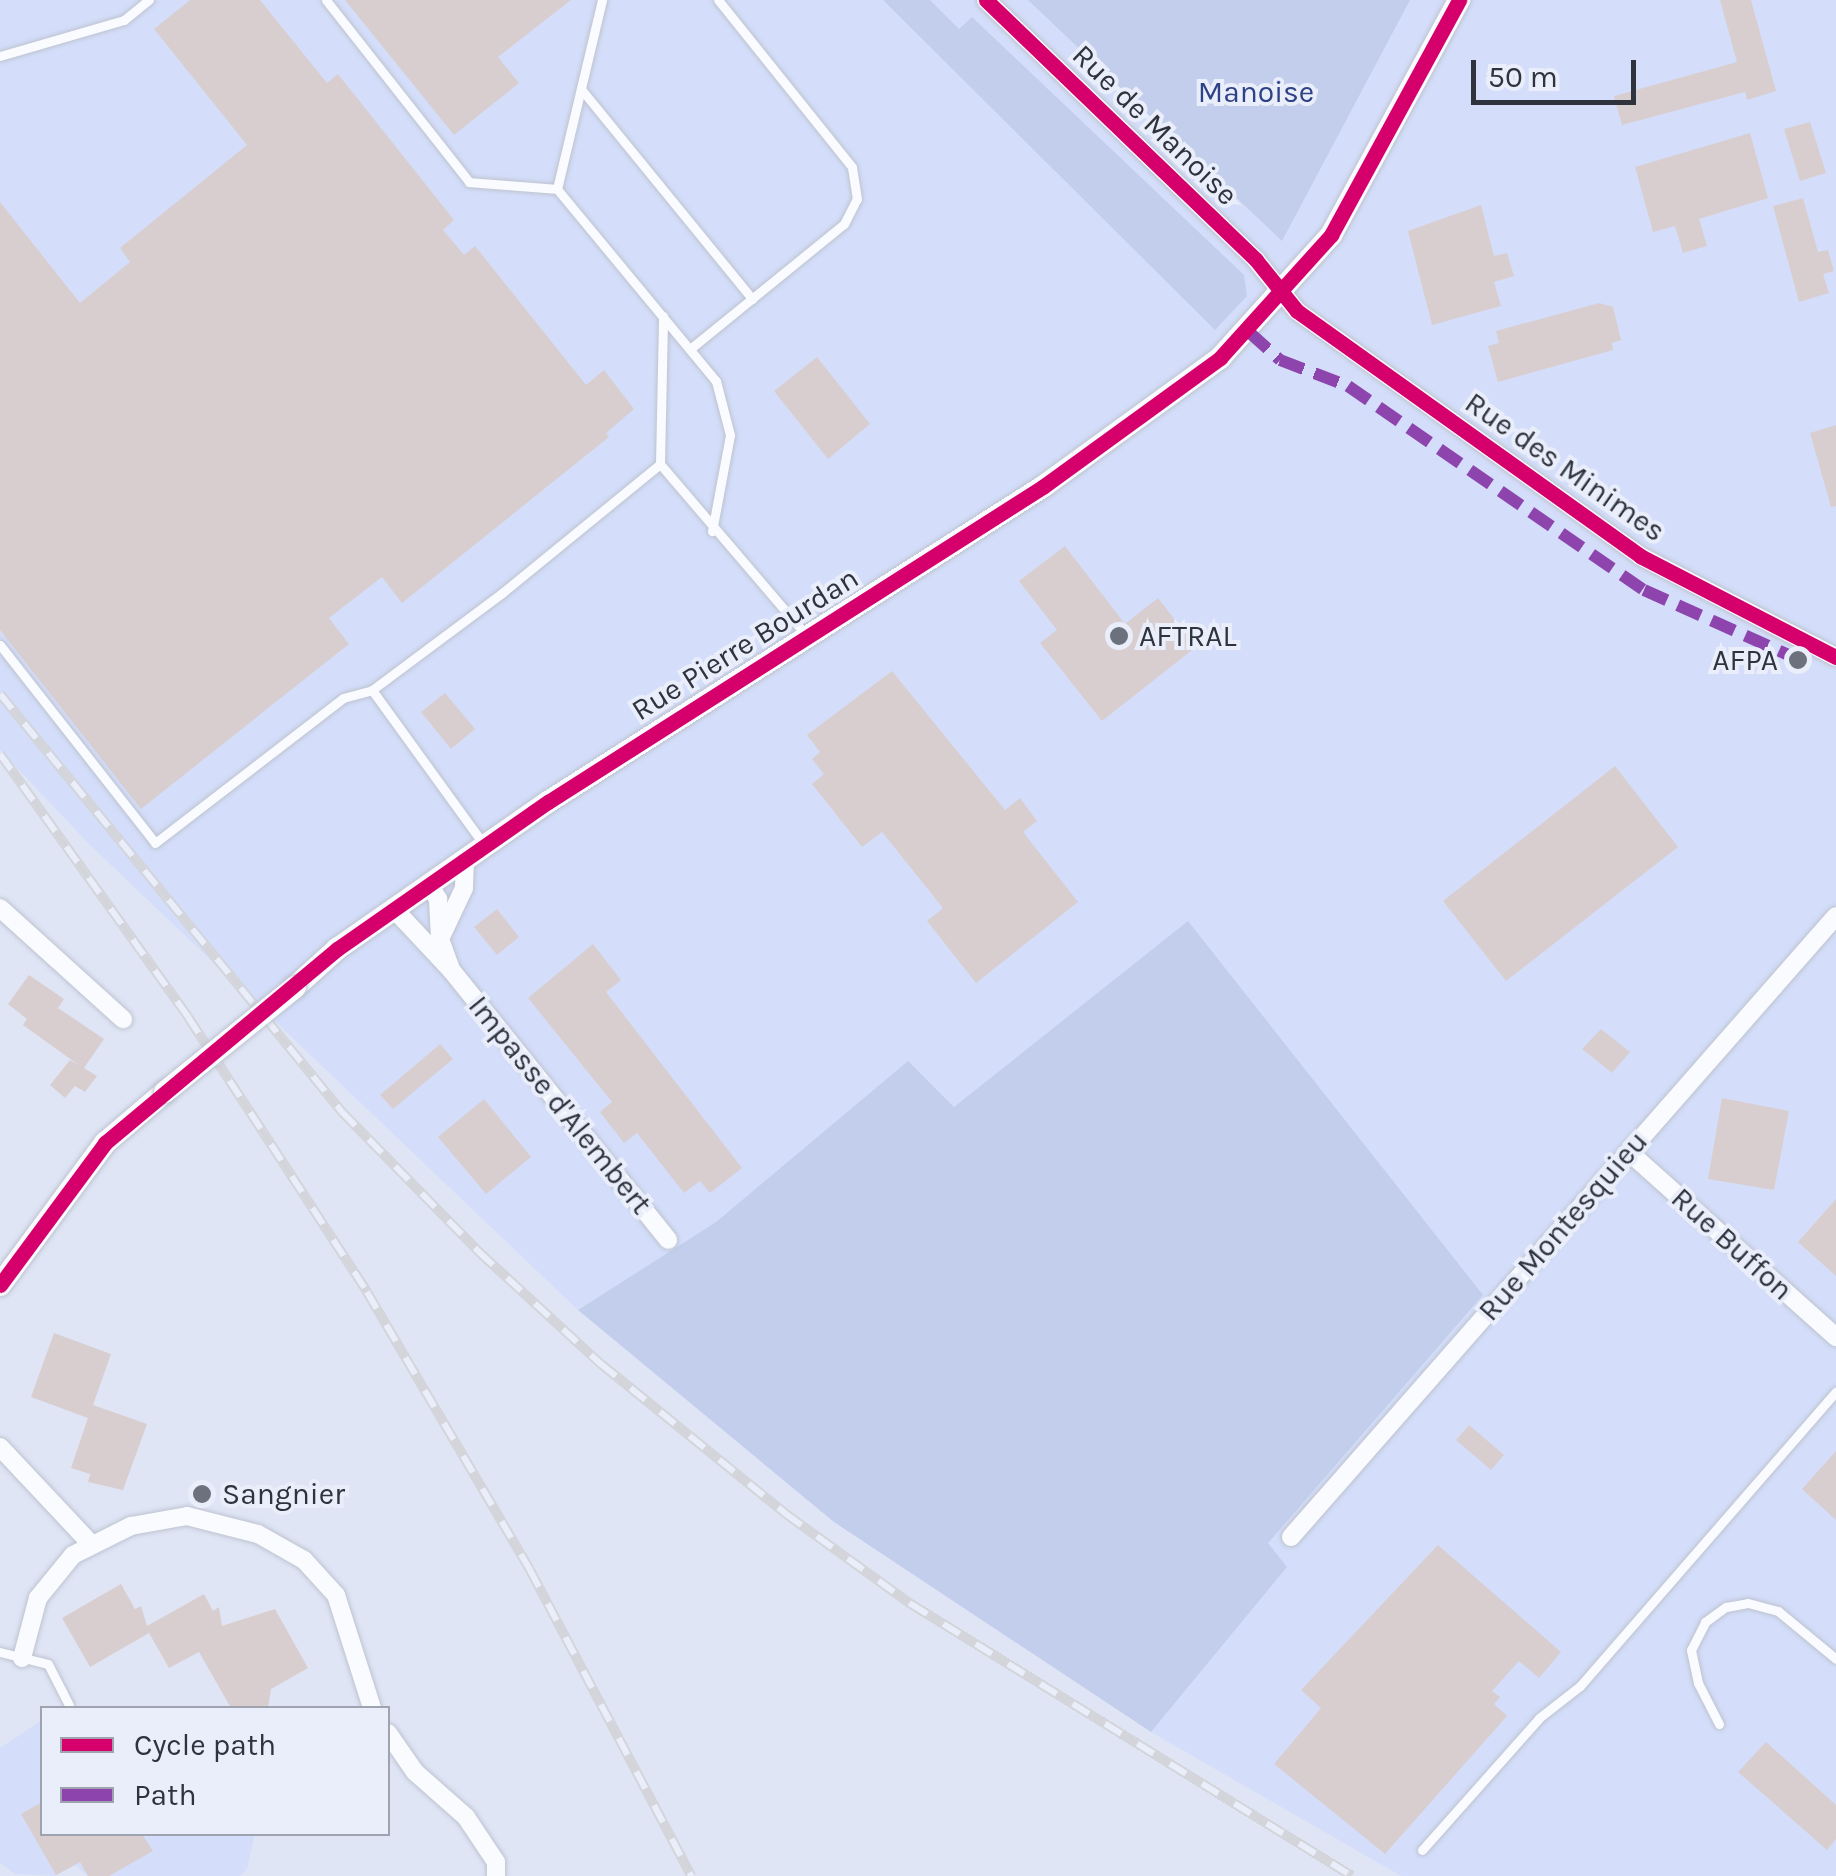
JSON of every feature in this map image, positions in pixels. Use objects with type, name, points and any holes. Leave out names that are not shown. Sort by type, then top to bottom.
[{"type":"street","name":"Rue de Manoise","points":[[986,0],[1256,260],[1283,294]]},
{"type":"street","name":"Rue Pierre Bourdan","points":[[0,1284],[105,1143],[394,909],[485,846],[1044,486],[1220,358],[1283,294],[1331,236],[1459,0]]},
{"type":"street","name":"Rue des Minimes","points":[[1283,294],[1297,311],[1640,556],[1836,657]]},
{"type":"street","points":[[440,939],[464,888],[465,861]]},
{"type":"street","name":"Impasse d'Alembert","points":[[429,885],[438,899],[440,939],[452,971]]},
{"type":"street","points":[[0,908],[122,1019]]},
{"type":"street","name":"Impasse d'Alembert","points":[[394,909],[452,971],[668,1240]]},
{"type":"street","name":"Rue Montesquieu","points":[[1291,1536],[1836,916]]},
{"type":"street","name":"Rue Buffon","points":[[1628,1152],[1836,1337]]},
{"type":"street","points":[[0,1447],[90,1543]]},
{"type":"street","points":[[22,1658],[38,1598],[90,1543],[144,1522],[187,1516],[271,1539],[304,1560],[336,1594],[371,1706]]},
{"type":"street","points":[[390,1736],[415,1772],[466,1818],[496,1862],[496,1876]]},
{"type":"lane","points":[[0,56],[124,20],[149,0]]},
{"type":"lane","points":[[326,0],[469,182],[557,188],[716,381],[730,435],[712,531]]},
{"type":"lane","points":[[557,188],[602,0]]},
{"type":"lane","points":[[690,350],[844,224],[857,199],[852,168],[718,0]]},
{"type":"lane","points":[[581,89],[752,299]]},
{"type":"lane","points":[[662,316],[660,464],[712,531],[808,636]]},
{"type":"lane","points":[[0,646],[155,843],[344,698],[372,690],[660,464]]},
{"type":"lane","points":[[372,690],[485,846]]},
{"type":"lane","points":[[1422,1850],[1538,1718],[1580,1686],[1836,1392]]},
{"type":"lane","points":[[1719,1724],[1698,1683],[1691,1650],[1705,1622],[1726,1607],[1748,1603],[1778,1611],[1836,1659]]},
{"type":"lane","points":[[0,1652],[48,1664],[69,1705]]},
{"type":"shaded area","points":[[0,0],[1836,0],[1836,1876],[1401,1876],[1151,1732],[1287,1567],[1267,1543],[1483,1295],[954,1107],[908,1062],[716,1222],[578,1310],[89,844],[0,750]]},
{"type":"shaded area","points":[[40,1721],[40,1836],[255,1836],[247,1869],[240,1876],[88,1876],[75,1865],[55,1876],[15,1874],[0,1863],[0,1748]]},
{"type":"green space","points":[[883,0],[930,0],[959,29],[972,17],[1244,275],[1247,296],[1215,330]]},
{"type":"green space","name":"Manoise","points":[[1028,0],[1410,0],[1282,241]]},
{"type":"green space","points":[[1188,921],[1483,1295],[1268,1543],[1287,1567],[1151,1732],[834,1522],[578,1310],[716,1222],[908,1061],[954,1107]]},
{"type":"building","points":[[190,0],[260,0],[327,83],[338,74],[454,220],[443,230],[464,255],[475,246],[586,385],[604,370],[634,409],[606,433],[609,437],[402,603],[382,577],[329,618],[349,644],[141,809],[0,630],[0,202],[80,303],[130,262],[120,248],[247,145],[154,29]]},
{"type":"building","points":[[345,0],[571,0],[498,57],[519,83],[454,135]]},
{"type":"building","points":[[1720,0],[1751,0],[1776,91],[1747,100],[1745,92],[1622,125],[1614,96],[1737,62]]},
{"type":"building","points":[[1810,122],[1826,173],[1800,181],[1784,129]]},
{"type":"building","points":[[1750,133],[1768,198],[1699,219],[1707,246],[1683,253],[1675,226],[1653,232],[1635,167]]},
{"type":"building","points":[[1803,198],[1818,252],[1828,250],[1834,271],[1823,274],[1829,293],[1799,302],[1773,206]]},
{"type":"building","points":[[1481,205],[1494,256],[1507,253],[1514,276],[1494,282],[1501,306],[1432,325],[1408,231]]},
{"type":"building","points":[[1599,303],[1613,307],[1621,340],[1612,343],[1613,350],[1498,382],[1488,346],[1499,343],[1496,331]]},
{"type":"building","points":[[817,357],[870,424],[828,459],[774,391]]},
{"type":"building","points":[[1836,425],[1836,506],[1831,507],[1810,433]]},
{"type":"building","name":"AFTRAL","points":[[1065,546],[1125,624],[1158,598],[1196,647],[1102,721],[1040,643],[1057,630],[1019,581]]},
{"type":"building","points":[[892,671],[1005,810],[1020,798],[1037,821],[1023,832],[1078,902],[976,983],[927,921],[943,908],[882,832],[862,847],[812,784],[824,774],[812,759],[820,752],[807,735]]},
{"type":"building","points":[[445,693],[475,729],[451,749],[421,712]]},
{"type":"building","points":[[1615,766],[1678,847],[1506,981],[1443,901]]},
{"type":"building","points":[[497,909],[519,937],[497,955],[474,927]]},
{"type":"building","points":[[593,944],[621,980],[606,992],[742,1168],[710,1193],[700,1181],[684,1193],[637,1133],[624,1143],[600,1112],[612,1102],[528,998]]},
{"type":"building","points":[[29,975],[64,999],[58,1008],[104,1039],[84,1068],[97,1076],[85,1092],[75,1086],[65,1098],[50,1085],[70,1060],[80,1066],[23,1025],[27,1019],[8,1004]]},
{"type":"building","points":[[1601,1029],[1630,1052],[1612,1073],[1582,1049]]},
{"type":"building","points":[[440,1044],[453,1059],[393,1109],[380,1095]]},
{"type":"building","points":[[1722,1098],[1789,1111],[1774,1190],[1708,1179]]},
{"type":"building","points":[[484,1099],[531,1157],[486,1194],[438,1137]]},
{"type":"building","points":[[1836,1199],[1836,1276],[1798,1242]]},
{"type":"building","points":[[54,1333],[111,1354],[93,1405],[147,1424],[123,1490],[88,1482],[90,1474],[71,1468],[88,1418],[31,1397]]},
{"type":"building","points":[[1469,1425],[1504,1455],[1491,1470],[1456,1440]]},
{"type":"building","points":[[1836,1451],[1836,1520],[1802,1489]]},
{"type":"building","points":[[1438,1545],[1561,1652],[1539,1678],[1519,1661],[1492,1691],[1500,1697],[1494,1704],[1507,1716],[1385,1854],[1274,1764],[1321,1708],[1301,1690]]},
{"type":"building","points":[[121,1584],[135,1609],[141,1606],[147,1626],[204,1594],[213,1611],[219,1607],[222,1626],[275,1609],[308,1668],[271,1689],[268,1706],[230,1706],[199,1652],[169,1668],[149,1633],[90,1667],[62,1618]]},
{"type":"building","points":[[1766,1742],[1836,1805],[1836,1839],[1827,1850],[1738,1772]]},
{"type":"building","points":[[40,1803],[40,1836],[143,1836],[153,1851],[109,1876],[88,1876],[80,1862],[56,1875],[21,1814]]},
{"type":"railway","points":[[0,694],[342,1112],[479,1252],[601,1364],[786,1514],[911,1604],[1352,1876]]},
{"type":"railway","points":[[0,754],[188,1017],[367,1292],[530,1570],[691,1876]]},
{"type":"marked path","points":[[1249,332],[1280,360],[1348,386],[1644,590],[1809,664]]},
{"type":"cycle path","points":[[986,0],[1256,260],[1297,311],[1640,556],[1836,657]]},
{"type":"cycle path","points":[[0,1285],[105,1143],[337,949],[548,802],[1044,486],[1220,358],[1331,235],[1459,0]]},
{"type":"place","name":"AFTRAL","points":[[1119,636]]},
{"type":"place","name":"AFPA","points":[[1798,660]]},
{"type":"place","name":"Sangnier","points":[[202,1494]]}]
